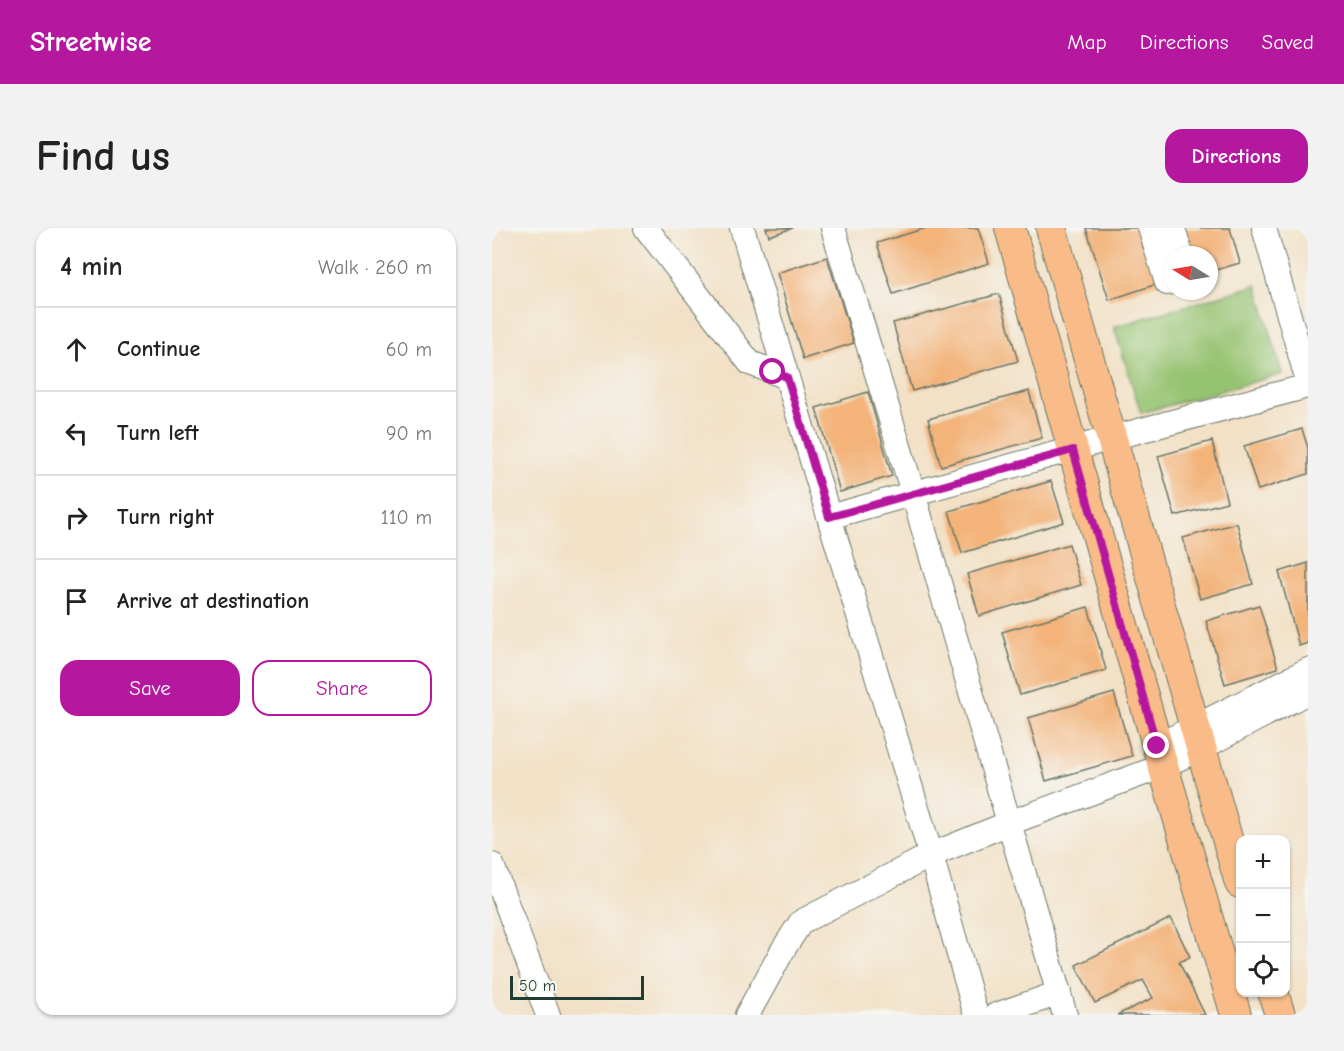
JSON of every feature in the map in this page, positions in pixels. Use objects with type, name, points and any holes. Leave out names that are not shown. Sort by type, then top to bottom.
[{"type":"main road","points":[[1010,228],[1236,1015]]},
{"type":"main road","points":[[1051,228],[1236,869]]},
{"type":"main road","points":[[1274,997],[1280,1015]]},
{"type":"street","points":[[646,228],[750,363],[787,377]]},
{"type":"street","points":[[742,228],[931,855],[976,1015]]},
{"type":"street","points":[[833,228],[1062,1004],[996,1015]]},
{"type":"street","points":[[1150,228],[1164,273]]},
{"type":"street","points":[[1173,228],[1178,246]]},
{"type":"street","points":[[829,517],[1308,384],[1264,228]]},
{"type":"street","points":[[1199,737],[1308,670]]},
{"type":"street","points":[[747,1015],[801,922],[931,855],[1010,823],[1199,737],[1308,692]]},
{"type":"street","points":[[492,865],[548,1015]]},
{"type":"green space","points":[[1257,285],[1282,374],[1141,413],[1114,327],[1206,300],[1218,300],[1218,296]]},
{"type":"building","points":[[766,228],[793,228],[769,236]]},
{"type":"building","points":[[926,228],[978,228],[989,263],[893,294],[877,243]]},
{"type":"building","points":[[1086,228],[1146,228],[1163,282],[1109,300]]},
{"type":"building","points":[[1178,228],[1230,228],[1240,263],[1218,269],[1218,246],[1183,246]]},
{"type":"building","points":[[827,257],[854,343],[803,359],[777,273]]},
{"type":"building","points":[[999,294],[1018,361],[912,391],[893,323]]},
{"type":"building","points":[[1029,391],[1042,438],[941,466],[928,419]]},
{"type":"building","points":[[868,392],[892,476],[840,492],[816,408]]},
{"type":"building","points":[[1302,429],[1308,448],[1308,474],[1258,490],[1244,446]]},
{"type":"building","points":[[1212,441],[1227,502],[1175,516],[1158,456]]},
{"type":"building","points":[[1051,481],[1064,522],[962,553],[949,511]]},
{"type":"building","points":[[1237,523],[1253,584],[1200,599],[1183,538]]},
{"type":"building","points":[[1069,544],[1081,585],[979,616],[967,574]]},
{"type":"building","points":[[1308,563],[1308,643],[1299,646],[1279,572]]},
{"type":"building","points":[[1259,605],[1278,668],[1225,684],[1206,621]]},
{"type":"building","points":[[1088,607],[1106,670],[1020,695],[1002,632]]},
{"type":"building","points":[[1114,693],[1132,756],[1046,781],[1028,718]]},
{"type":"building","points":[[1171,918],[1190,957],[1179,962],[1205,1015],[1117,1015],[1153,998],[1143,980],[1095,1003],[1076,965]]},
{"type":"route","points":[[773,372],[787,377],[829,517],[1073,450],[1157,746]]}]
